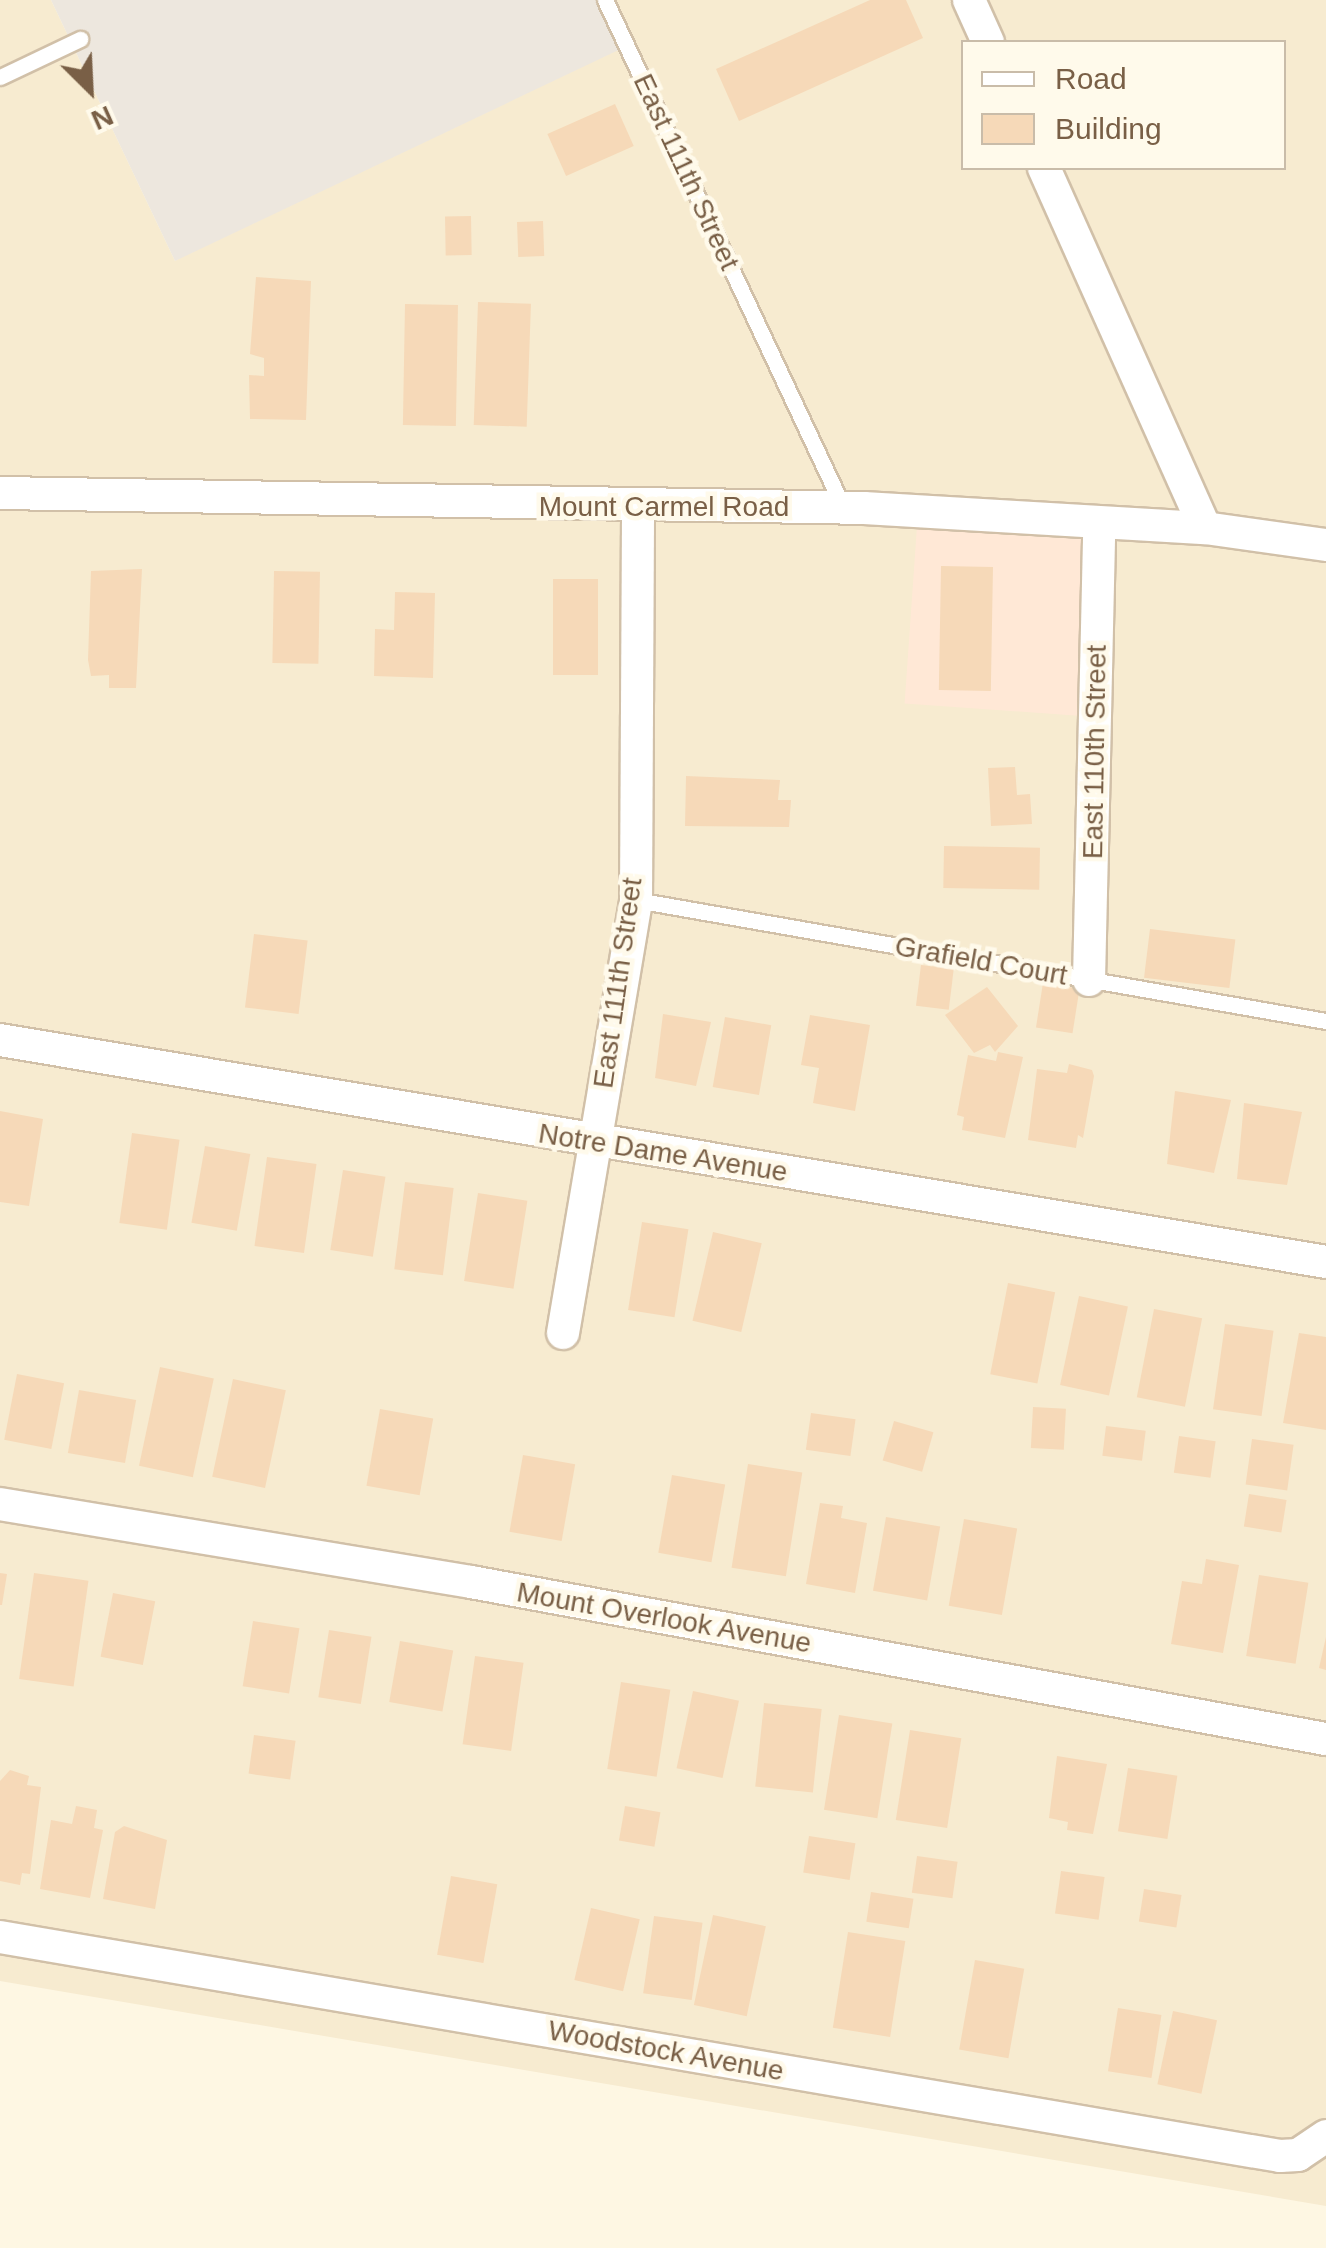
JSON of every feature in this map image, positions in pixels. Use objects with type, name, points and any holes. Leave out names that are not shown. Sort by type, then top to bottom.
[{"type":"street","points":[[969,0],[987,40]]},
{"type":"street","points":[[1045,170],[1205,528]]},
{"type":"street","name":"Mount Carmel Road","points":[[0,493],[638,508],[843,508],[1205,528],[1326,545]]},
{"type":"street","name":"East 111th Street","points":[[563,1334],[636,900],[638,508]]},
{"type":"street","name":"East 110th Street","points":[[1090,980],[1100,525]]},
{"type":"street","name":"Notre Dame Avenue","points":[[0,1040],[1326,1262]]},
{"type":"street","name":"Mount Overlook Avenue","points":[[0,1504],[471,1582],[1326,1739]]},
{"type":"street","name":"Woodstock Avenue","points":[[0,1936],[1280,2156],[1298,2155],[1326,2136]]},
{"type":"lane","name":"East 111th Street","points":[[605,0],[843,508]]},
{"type":"lane","points":[[0,76],[80,39]]},
{"type":"lane","name":"Grafield Court","points":[[636,900],[1326,1021]]},
{"type":"shaded area","points":[[0,0],[51,0],[175,261],[605,0],[1326,0],[1326,2206],[0,1981]]},
{"type":"shaded area","points":[[51,0],[605,0],[627,46],[175,261]]},
{"type":"shaded area","points":[[918,512],[1099,525],[1085,716],[905,704]]},
{"type":"building","points":[[870,0],[906,0],[923,38],[739,121],[716,69]]},
{"type":"building","points":[[615,104],[634,146],[566,176],[547,134]]},
{"type":"building","points":[[445,216],[471,216],[472,255],[446,255]]},
{"type":"building","points":[[543,221],[544,256],[518,257],[517,222]]},
{"type":"building","points":[[256,277],[311,281],[306,420],[250,419],[249,375],[264,376],[264,358],[250,354]]},
{"type":"building","points":[[478,302],[531,304],[527,427],[474,425]]},
{"type":"building","points":[[405,304],[458,305],[456,426],[403,425]]},
{"type":"building","points":[[941,566],[993,567],[991,691],[939,690]]},
{"type":"building","points":[[142,569],[136,688],[109,688],[109,675],[91,676],[88,660],[91,571]]},
{"type":"building","points":[[274,571],[320,572],[318,664],[272,663]]},
{"type":"building","points":[[553,579],[598,579],[598,675],[553,675]]},
{"type":"building","points":[[395,592],[435,593],[433,678],[374,676],[375,629],[394,630]]},
{"type":"building","points":[[1015,767],[1017,795],[1030,794],[1032,824],[991,826],[988,768]]},
{"type":"building","points":[[686,776],[780,780],[778,800],[791,800],[789,827],[685,826]]},
{"type":"building","points":[[944,846],[1040,848],[1039,890],[943,888]]},
{"type":"building","points":[[1150,929],[1235,939],[1229,988],[1144,978]]},
{"type":"building","points":[[254,934],[308,941],[299,1014],[245,1007]]},
{"type":"building","points":[[921,965],[954,969],[949,1010],[916,1006]]},
{"type":"building","points":[[1043,983],[1080,989],[1073,1033],[1036,1027]]},
{"type":"building","points":[[987,987],[1018,1026],[995,1052],[990,1045],[974,1053],[945,1015]]},
{"type":"building","points":[[663,1014],[711,1022],[696,1086],[655,1078]]},
{"type":"building","points":[[810,1015],[870,1025],[855,1111],[813,1103],[819,1068],[801,1065]]},
{"type":"building","points":[[725,1017],[771,1025],[759,1095],[713,1087]]},
{"type":"building","points":[[998,1052],[1023,1057],[1005,1138],[962,1130],[964,1117],[957,1115],[968,1055],[996,1061]]},
{"type":"building","points":[[1069,1064],[1092,1070],[1094,1076],[1083,1138],[1078,1135],[1076,1148],[1028,1140],[1037,1069],[1067,1073]]},
{"type":"building","points":[[1175,1091],[1231,1100],[1214,1173],[1167,1164]]},
{"type":"building","points":[[1244,1103],[1302,1112],[1287,1185],[1237,1179]]},
{"type":"building","points":[[0,1111],[43,1119],[29,1206],[0,1202]]},
{"type":"building","points":[[132,1133],[180,1140],[167,1230],[119,1223]]},
{"type":"building","points":[[205,1146],[250,1154],[237,1231],[191,1223]]},
{"type":"building","points":[[267,1157],[317,1164],[304,1253],[254,1246]]},
{"type":"building","points":[[343,1170],[385,1177],[373,1257],[330,1250]]},
{"type":"building","points":[[405,1182],[454,1188],[443,1275],[394,1269]]},
{"type":"building","points":[[478,1193],[527,1201],[513,1289],[464,1281]]},
{"type":"building","points":[[642,1222],[688,1229],[674,1317],[628,1310]]},
{"type":"building","points":[[713,1232],[762,1243],[741,1332],[693,1321]]},
{"type":"building","points":[[1008,1283],[1055,1292],[1037,1383],[990,1374]]},
{"type":"building","points":[[1079,1296],[1128,1306],[1109,1395],[1060,1385]]},
{"type":"building","points":[[1154,1309],[1202,1318],[1185,1407],[1137,1397]]},
{"type":"building","points":[[1225,1324],[1274,1331],[1262,1416],[1213,1409]]},
{"type":"building","points":[[1299,1333],[1326,1337],[1326,1430],[1283,1423]]},
{"type":"building","points":[[160,1367],[214,1378],[193,1477],[139,1466]]},
{"type":"building","points":[[17,1374],[64,1383],[51,1449],[4,1440]]},
{"type":"building","points":[[233,1379],[286,1390],[265,1488],[212,1477]]},
{"type":"building","points":[[79,1390],[136,1400],[125,1463],[68,1453]]},
{"type":"building","points":[[1033,1407],[1066,1409],[1064,1450],[1031,1448]]},
{"type":"building","points":[[380,1409],[433,1418],[420,1495],[366,1486]]},
{"type":"building","points":[[811,1413],[856,1419],[850,1456],[806,1450]]},
{"type":"building","points":[[894,1421],[933,1432],[922,1472],[883,1460]]},
{"type":"building","points":[[1106,1426],[1146,1431],[1142,1461],[1102,1456]]},
{"type":"building","points":[[1179,1436],[1216,1441],[1210,1478],[1174,1473]]},
{"type":"building","points":[[1252,1439],[1294,1445],[1287,1490],[1246,1485]]},
{"type":"building","points":[[523,1455],[575,1464],[562,1541],[509,1532]]},
{"type":"building","points":[[748,1464],[802,1473],[786,1576],[732,1568]]},
{"type":"building","points":[[672,1475],[725,1484],[711,1562],[658,1553]]},
{"type":"building","points":[[1249,1494],[1287,1500],[1281,1533],[1244,1527]]},
{"type":"building","points":[[820,1503],[843,1506],[841,1518],[867,1523],[855,1593],[806,1584]]},
{"type":"building","points":[[886,1517],[940,1527],[927,1600],[873,1591]]},
{"type":"building","points":[[964,1519],[1017,1528],[1002,1615],[949,1606]]},
{"type":"building","points":[[1206,1559],[1239,1565],[1223,1653],[1171,1644],[1182,1581],[1202,1584]]},
{"type":"building","points":[[0,1573],[7,1574],[2,1605],[0,1605]]},
{"type":"building","points":[[34,1573],[88,1581],[74,1687],[19,1679]]},
{"type":"building","points":[[1259,1575],[1308,1583],[1296,1664],[1246,1656]]},
{"type":"building","points":[[113,1593],[155,1601],[143,1665],[101,1657]]},
{"type":"building","points":[[253,1621],[299,1628],[289,1694],[243,1686]]},
{"type":"building","points":[[329,1630],[371,1637],[361,1704],[318,1697]]},
{"type":"building","points":[[1326,1637],[1326,1670],[1319,1668]]},
{"type":"building","points":[[400,1641],[453,1650],[442,1711],[389,1702]]},
{"type":"building","points":[[475,1656],[524,1663],[511,1751],[463,1744]]},
{"type":"building","points":[[621,1682],[670,1690],[657,1777],[607,1769]]},
{"type":"building","points":[[693,1691],[739,1701],[723,1778],[677,1768]]},
{"type":"building","points":[[764,1703],[822,1709],[813,1793],[755,1787]]},
{"type":"building","points":[[839,1715],[892,1723],[877,1818],[824,1810]]},
{"type":"building","points":[[910,1730],[961,1738],[947,1828],[896,1820]]},
{"type":"building","points":[[254,1735],[296,1741],[290,1779],[249,1774]]},
{"type":"building","points":[[1057,1756],[1107,1764],[1093,1834],[1067,1830],[1068,1822],[1049,1818]]},
{"type":"building","points":[[1128,1768],[1177,1776],[1167,1839],[1118,1831]]},
{"type":"building","points":[[10,1770],[29,1776],[27,1785],[41,1787],[30,1874],[22,1873],[20,1885],[0,1881],[0,1781]]},
{"type":"building","points":[[76,1806],[97,1810],[94,1828],[103,1830],[90,1898],[40,1889],[51,1820],[72,1824]]},
{"type":"building","points":[[625,1806],[660,1812],[654,1847],[619,1840]]},
{"type":"building","points":[[124,1826],[167,1840],[155,1909],[103,1899],[115,1832]]},
{"type":"building","points":[[809,1836],[855,1843],[850,1880],[803,1873]]},
{"type":"building","points":[[917,1856],[958,1862],[952,1898],[912,1893]]},
{"type":"building","points":[[1061,1871],[1105,1877],[1099,1920],[1055,1914]]},
{"type":"building","points":[[451,1876],[497,1884],[483,1963],[437,1955]]},
{"type":"building","points":[[1144,1889],[1182,1895],[1176,1928],[1139,1922]]},
{"type":"building","points":[[871,1892],[913,1899],[909,1928],[866,1922]]},
{"type":"building","points":[[591,1908],[640,1919],[623,1991],[574,1980]]},
{"type":"building","points":[[713,1915],[766,1926],[747,2016],[694,2005]]},
{"type":"building","points":[[654,1916],[703,1923],[692,2000],[643,1993]]},
{"type":"building","points":[[848,1932],[905,1941],[890,2037],[833,2028]]},
{"type":"building","points":[[975,1960],[1024,1969],[1008,2058],[959,2050]]},
{"type":"building","points":[[1118,2008],[1161,2015],[1151,2078],[1108,2071]]},
{"type":"building","points":[[1173,2011],[1217,2020],[1201,2094],[1157,2084]]}]
